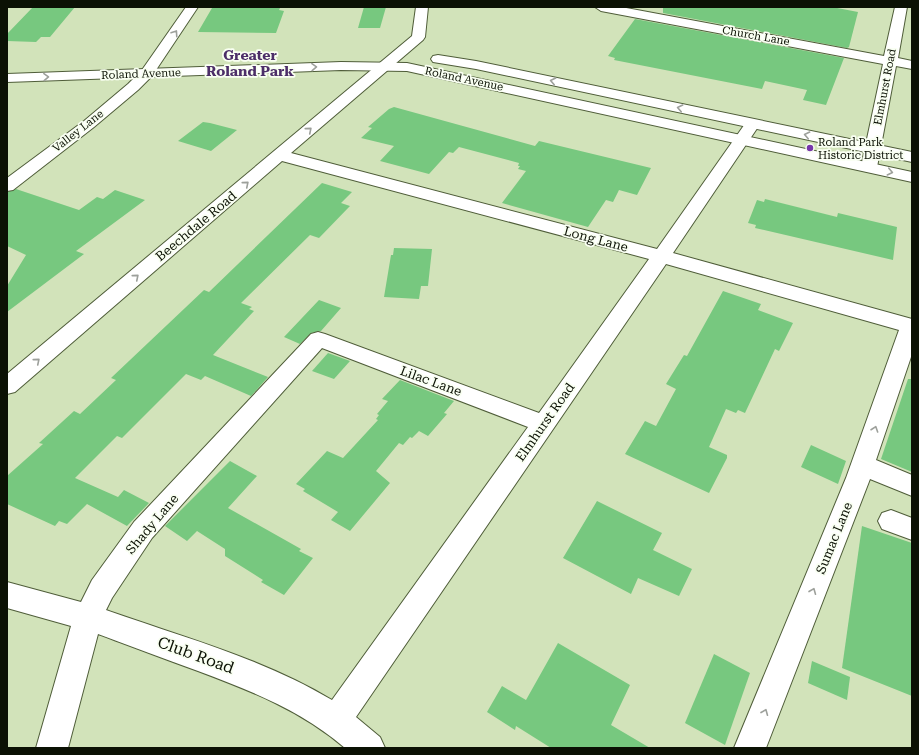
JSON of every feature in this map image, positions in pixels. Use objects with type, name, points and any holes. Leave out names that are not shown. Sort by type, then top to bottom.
[{"type":"street","name":"Valley Lane","points":[[7,186],[89,124],[144,66],[157,59],[192,7]]},
{"type":"street","name":"Beechdale Road","points":[[7,386],[418,37],[422,7]]},
{"type":"street","name":"Church Lane","points":[[601,7],[912,64]]},
{"type":"street","name":"Elmhurst Road","points":[[869,167],[901,7]]},
{"type":"street","name":"Roland Avenue","points":[[312,54],[397,55],[476,65],[747,132],[869,167],[912,177]]},
{"type":"street","name":"Roland Avenue","points":[[157,59],[173,58]]},
{"type":"street","name":"Roland Avenue","points":[[7,78],[144,66],[384,66],[423,69],[747,132],[872,149],[912,157]]},
{"type":"street","name":"Elmhurst Road","points":[[336,720],[747,132]]},
{"type":"street","name":"Long Lane","points":[[279,155],[661,257],[911,327]]},
{"type":"street","name":"Sumac Lane","points":[[750,748],[862,466],[911,327]]},
{"type":"street","name":"Lilac Lane","points":[[318,339],[544,424]]},
{"type":"street","name":"Shady Lane","points":[[52,748],[88,617],[102,589],[143,530],[318,339]]},
{"type":"street","points":[[862,466],[912,486]]},
{"type":"street","name":"Club Road","points":[[7,596],[88,617],[260,679],[298,697],[336,720],[369,748]]},
{"type":"building","points":[[33,7],[75,7],[50,37],[41,37],[36,42],[7,41],[7,34]]},
{"type":"building","points":[[364,7],[386,7],[380,28],[358,28]]},
{"type":"building","points":[[663,7],[832,7],[858,12],[849,47],[847,48],[663,13]]},
{"type":"building","points":[[212,8],[280,8],[279,10],[284,11],[276,33],[198,32]]},
{"type":"building","points":[[635,19],[844,58],[826,105],[803,100],[807,90],[765,81],[762,89],[614,60],[615,58],[608,56]]},
{"type":"building","points":[[394,107],[535,146],[539,141],[651,168],[637,195],[619,190],[613,202],[606,200],[588,227],[502,203],[526,171],[518,169],[520,166],[518,166],[519,163],[459,147],[453,153],[449,152],[429,174],[380,161],[394,146],[361,138],[372,128],[368,127],[389,109]]},
{"type":"building","points":[[203,122],[237,130],[211,151],[178,141]]},
{"type":"building","points":[[322,183],[352,192],[341,203],[350,206],[319,238],[310,235],[241,303],[252,307],[249,309],[254,311],[213,355],[268,377],[251,396],[205,376],[201,380],[186,374],[122,438],[117,436],[75,478],[118,497],[124,490],[149,503],[127,526],[87,504],[67,524],[59,521],[55,526],[7,504],[7,476],[43,444],[39,443],[74,411],[80,414],[116,380],[111,378],[204,290],[209,292]]},
{"type":"building","points":[[16,189],[79,210],[97,197],[103,199],[115,190],[145,200],[76,251],[84,254],[7,312],[7,286],[26,255],[7,246],[7,192]]},
{"type":"building","points":[[765,199],[837,217],[838,213],[897,227],[893,260],[755,228],[756,225],[748,223],[757,200],[764,202]]},
{"type":"building","points":[[394,248],[432,249],[428,286],[421,286],[419,299],[384,297],[391,255],[393,255]]},
{"type":"building","points":[[723,291],[761,304],[758,310],[793,323],[779,351],[775,349],[745,413],[738,410],[736,413],[726,409],[709,447],[727,455],[727,458],[709,493],[625,454],[645,421],[656,426],[676,389],[666,384],[684,355],[687,356]]},
{"type":"building","points":[[319,300],[341,308],[321,331],[311,333],[300,344],[284,337]]},
{"type":"building","points":[[328,353],[350,361],[334,379],[312,371]]},
{"type":"building","points":[[908,379],[912,379],[912,472],[881,459]]},
{"type":"building","points":[[400,380],[454,401],[444,413],[447,414],[428,436],[419,431],[412,438],[410,437],[403,445],[399,443],[376,471],[390,483],[350,531],[331,520],[338,512],[303,491],[305,489],[296,484],[327,451],[343,458],[378,420],[376,419],[379,415],[377,414],[388,401],[382,399]]},
{"type":"building","points":[[811,445],[846,461],[838,484],[801,467]]},
{"type":"building","points":[[230,461],[257,476],[228,508],[301,549],[299,551],[313,558],[284,595],[261,582],[263,580],[225,556],[225,549],[197,531],[187,541],[165,526]]},
{"type":"building","points":[[597,501],[662,533],[653,550],[692,569],[679,596],[638,578],[631,594],[563,558]]},
{"type":"building","points":[[862,526],[912,543],[912,696],[842,668]]},
{"type":"building","points":[[558,643],[630,685],[611,725],[650,748],[551,748],[516,726],[515,730],[487,712],[502,686],[526,700]]},
{"type":"building","points":[[714,654],[750,673],[725,745],[685,723]]},
{"type":"building","points":[[812,661],[850,677],[847,700],[808,683]]},
{"type":"place","name":"Roland Park Historic District","points":[[810,148]]},
{"type":"district","name":"Greater Roland Park","points":[[250,64]]}]
